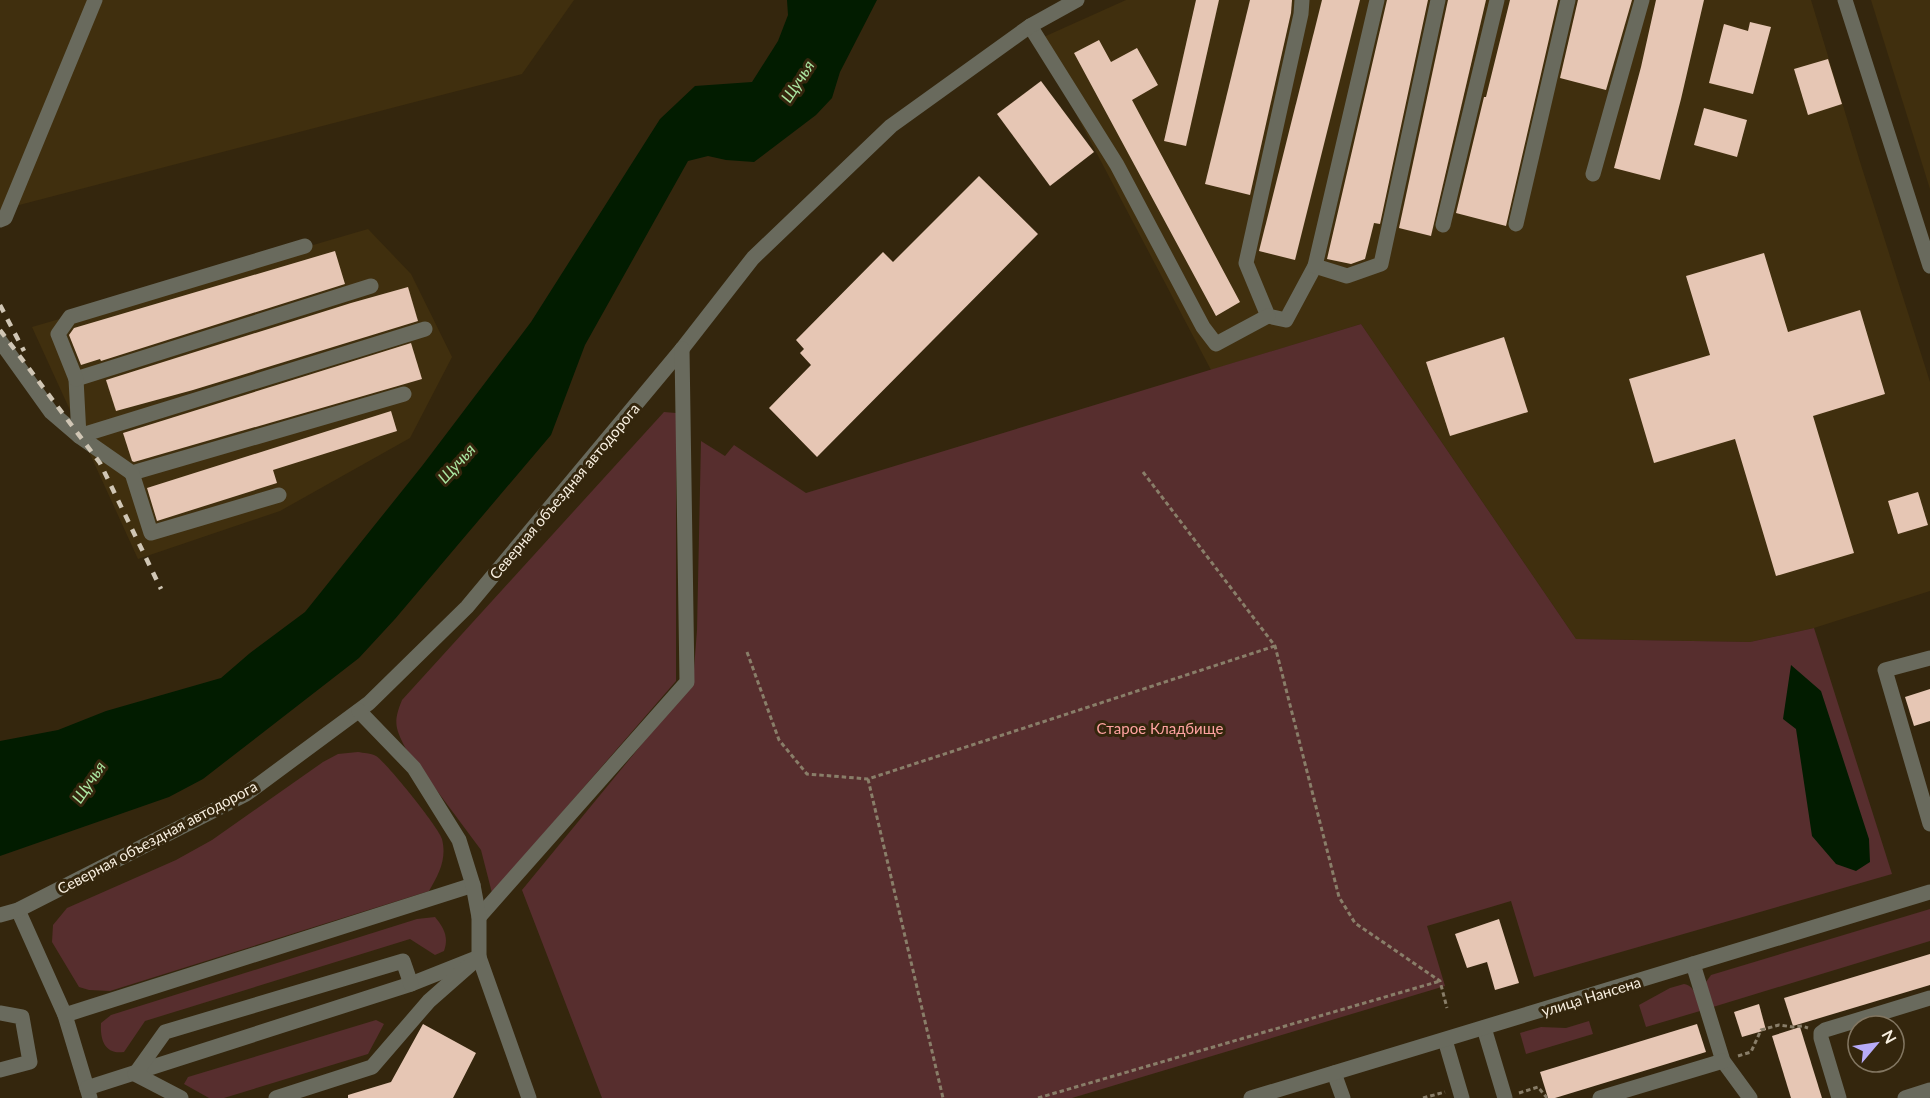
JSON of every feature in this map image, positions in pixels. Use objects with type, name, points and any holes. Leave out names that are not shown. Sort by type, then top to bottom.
[{"type":"street","points":[[0,220],[5,218],[95,0]]},
{"type":"street","name":"Северная объездная автодорога","points":[[0,915],[18,910],[246,795],[369,703],[467,607],[682,349],[753,258],[891,126],[1030,26],[1077,0]]},
{"type":"street","points":[[1268,316],[1246,263],[1301,14],[1302,0]]},
{"type":"street","points":[[1030,26],[1117,165],[1203,327],[1216,344],[1268,316],[1286,320],[1315,266],[1377,0]]},
{"type":"street","points":[[1315,266],[1347,276],[1381,264],[1438,0]]},
{"type":"street","points":[[1443,225],[1497,0]]},
{"type":"street","points":[[1516,224],[1568,0]]},
{"type":"street","points":[[1593,174],[1642,0]]},
{"type":"street","points":[[1845,0],[1930,266]]},
{"type":"street","points":[[79,436],[76,379],[58,334],[70,317],[305,246]]},
{"type":"street","points":[[76,379],[370,286]]},
{"type":"street","points":[[79,436],[425,329]]},
{"type":"street","points":[[0,341],[51,412],[79,436],[132,473],[151,533],[279,495]]},
{"type":"street","points":[[479,917],[687,682],[682,349]]},
{"type":"street","points":[[132,473],[405,394]]},
{"type":"street","points":[[1930,658],[1885,670],[1930,824]]},
{"type":"street","points":[[359,711],[414,768],[459,840],[473,885],[479,917],[479,957],[530,1098]]},
{"type":"street","points":[[65,1015],[473,885]]},
{"type":"street","name":"улица Нансена","points":[[1251,1098],[1930,892]]},
{"type":"street","points":[[18,910],[65,1015],[88,1093],[135,1074],[411,984],[479,957]]},
{"type":"street","points":[[276,1098],[372,1067],[429,1001],[479,957]]},
{"type":"street","points":[[135,1074],[165,1032],[403,961],[411,984]]},
{"type":"street","points":[[1693,964],[1723,1061],[1750,1098]]},
{"type":"street","points":[[1839,1098],[1821,1033],[1930,998]]},
{"type":"street","points":[[0,1012],[22,1017],[30,1062],[0,1070]]},
{"type":"street","points":[[1484,1028],[1511,1096]]},
{"type":"street","points":[[1445,1040],[1455,1094]]},
{"type":"street","points":[[1600,1098],[1723,1061]]},
{"type":"street","points":[[1334,1073],[1343,1098]]},
{"type":"street","points":[[135,1074],[181,1098]]},
{"type":"street","points":[[1905,1098],[1930,1090]]},
{"type":"path","points":[[1143,472],[1275,646],[1339,897],[1355,923],[1440,981],[1448,1008]]},
{"type":"path","points":[[747,652],[779,740],[807,774],[868,779],[1275,646]]},
{"type":"path","points":[[868,779],[943,1098]]},
{"type":"path","points":[[1038,1098],[1440,981]]},
{"type":"path","points":[[1723,1061],[1751,1052],[1761,1030],[1779,1025],[1802,1026],[1821,1033]]},
{"type":"path","points":[[1511,1096],[1538,1087],[1547,1098]]},
{"type":"path","points":[[1424,1098],[1455,1094]]},
{"type":"shaded area","points":[[0,0],[574,0],[522,74],[0,210]]},
{"type":"shaded area","points":[[1126,0],[1811,0],[1930,382],[1930,591],[1814,628],[1750,642],[1576,639],[1361,324],[1211,370],[1037,40]]},
{"type":"shaded area","points":[[1871,0],[1930,0],[1930,189]]},
{"type":"shaded area","points":[[368,229],[411,274],[452,357],[410,438],[280,511],[138,559],[32,327]]},
{"type":"green space","name":"Старое Кладбище","points":[[1361,324],[1576,639],[1750,642],[1814,628],[1892,874],[1534,977],[1511,901],[1427,926],[1445,986],[1072,1098],[602,1098],[522,890],[693,682],[697,630],[701,441],[725,456],[734,445],[806,493]]},
{"type":"green space","points":[[664,412],[676,413],[676,681],[492,893],[481,850],[402,742],[396,720],[399,708],[402,700]]},
{"type":"green space","points":[[358,752],[374,755],[382,761],[439,833],[442,839],[443,860],[429,891],[110,991],[79,987],[52,942],[53,925],[67,908],[176,860],[212,840],[323,762],[338,754]]},
{"type":"green space","points":[[1930,909],[1930,941],[1713,1007],[1706,982],[1711,975]]},
{"type":"green space","points":[[435,917],[443,929],[446,941],[444,951],[435,955],[410,939],[145,1021],[124,1052],[112,1051],[105,1045],[101,1035],[101,1023],[111,1015],[417,919]]},
{"type":"green space","points":[[1684,984],[1694,991],[1700,1011],[1646,1027],[1639,1005],[1670,988]]},
{"type":"green space","points":[[376,1020],[384,1024],[368,1054],[224,1098],[209,1098],[184,1084],[188,1077]]},
{"type":"green space","points":[[1589,1021],[1593,1034],[1526,1054],[1520,1033],[1541,1027],[1566,1028]]},
{"type":"water","name":"Щучья","points":[[787,0],[877,0],[840,72],[832,98],[816,115],[754,162],[708,156],[688,161],[585,345],[551,435],[395,619],[359,658],[203,779],[169,797],[0,856],[0,741],[58,730],[106,711],[221,678],[305,612],[422,466],[531,322],[660,119],[695,86],[752,82],[778,41],[788,15]]},
{"type":"water","points":[[1791,665],[1821,691],[1869,839],[1870,862],[1856,871],[1836,864],[1812,836],[1796,729],[1783,719]]},
{"type":"building","points":[[1196,0],[1219,0],[1186,146],[1164,141]]},
{"type":"building","points":[[1250,0],[1292,0],[1250,195],[1205,184]]},
{"type":"building","points":[[1322,0],[1360,0],[1295,260],[1259,251]]},
{"type":"building","points":[[1387,0],[1428,0],[1380,224],[1374,223],[1365,259],[1351,264],[1327,259]]},
{"type":"building","points":[[1448,0],[1486,0],[1431,236],[1399,228]]},
{"type":"building","points":[[1510,0],[1558,0],[1506,226],[1456,213]]},
{"type":"building","points":[[1578,0],[1632,0],[1606,90],[1560,78]]},
{"type":"building","points":[[1656,0],[1704,0],[1660,180],[1614,168]]},
{"type":"building","points":[[1750,22],[1771,27],[1753,94],[1709,83],[1724,24],[1748,31]]},
{"type":"building","points":[[1099,40],[1111,62],[1137,48],[1158,85],[1132,100],[1240,302],[1216,316],[1074,53]]},
{"type":"building","points":[[1828,59],[1842,104],[1808,115],[1794,69]]},
{"type":"building","points":[[1041,81],[1094,152],[1050,186],[997,114]]},
{"type":"building","points":[[1704,108],[1747,120],[1737,157],[1694,145]]},
{"type":"building","points":[[979,176],[1038,234],[817,457],[769,408],[811,365],[800,353],[804,349],[796,340],[883,252],[893,262]]},
{"type":"building","points":[[335,251],[345,284],[101,361],[100,359],[81,365],[69,335],[74,328]]},
{"type":"building","points":[[1764,253],[1788,332],[1860,310],[1885,394],[1813,416],[1854,553],[1776,576],[1735,439],[1654,463],[1629,379],[1710,355],[1686,276]]},
{"type":"building","points":[[408,287],[418,321],[193,390],[116,411],[106,380]]},
{"type":"building","points":[[1504,337],[1528,412],[1450,436],[1426,362]]},
{"type":"building","points":[[411,343],[422,379],[132,461],[123,433]]},
{"type":"building","points":[[391,411],[397,431],[273,470],[277,483],[157,521],[147,488]]},
{"type":"building","points":[[1918,492],[1928,525],[1898,534],[1888,501]]},
{"type":"building","points":[[1930,689],[1930,721],[1914,726],[1905,697]]},
{"type":"building","points":[[1499,919],[1519,983],[1495,990],[1487,962],[1467,968],[1455,934]]},
{"type":"building","points":[[1930,954],[1930,985],[1793,1026],[1784,998]]},
{"type":"building","points":[[1759,1004],[1766,1030],[1742,1037],[1734,1012]]},
{"type":"building","points":[[423,1024],[476,1053],[453,1098],[348,1098],[348,1095],[391,1082]]},
{"type":"building","points":[[1697,1024],[1706,1052],[1555,1098],[1548,1098],[1540,1072]]},
{"type":"building","points":[[1800,1027],[1822,1098],[1791,1098],[1772,1036]]},
{"type":"railway","points":[[0,305],[24,351]]},
{"type":"railway","points":[[0,330],[100,463],[161,589]]}]
